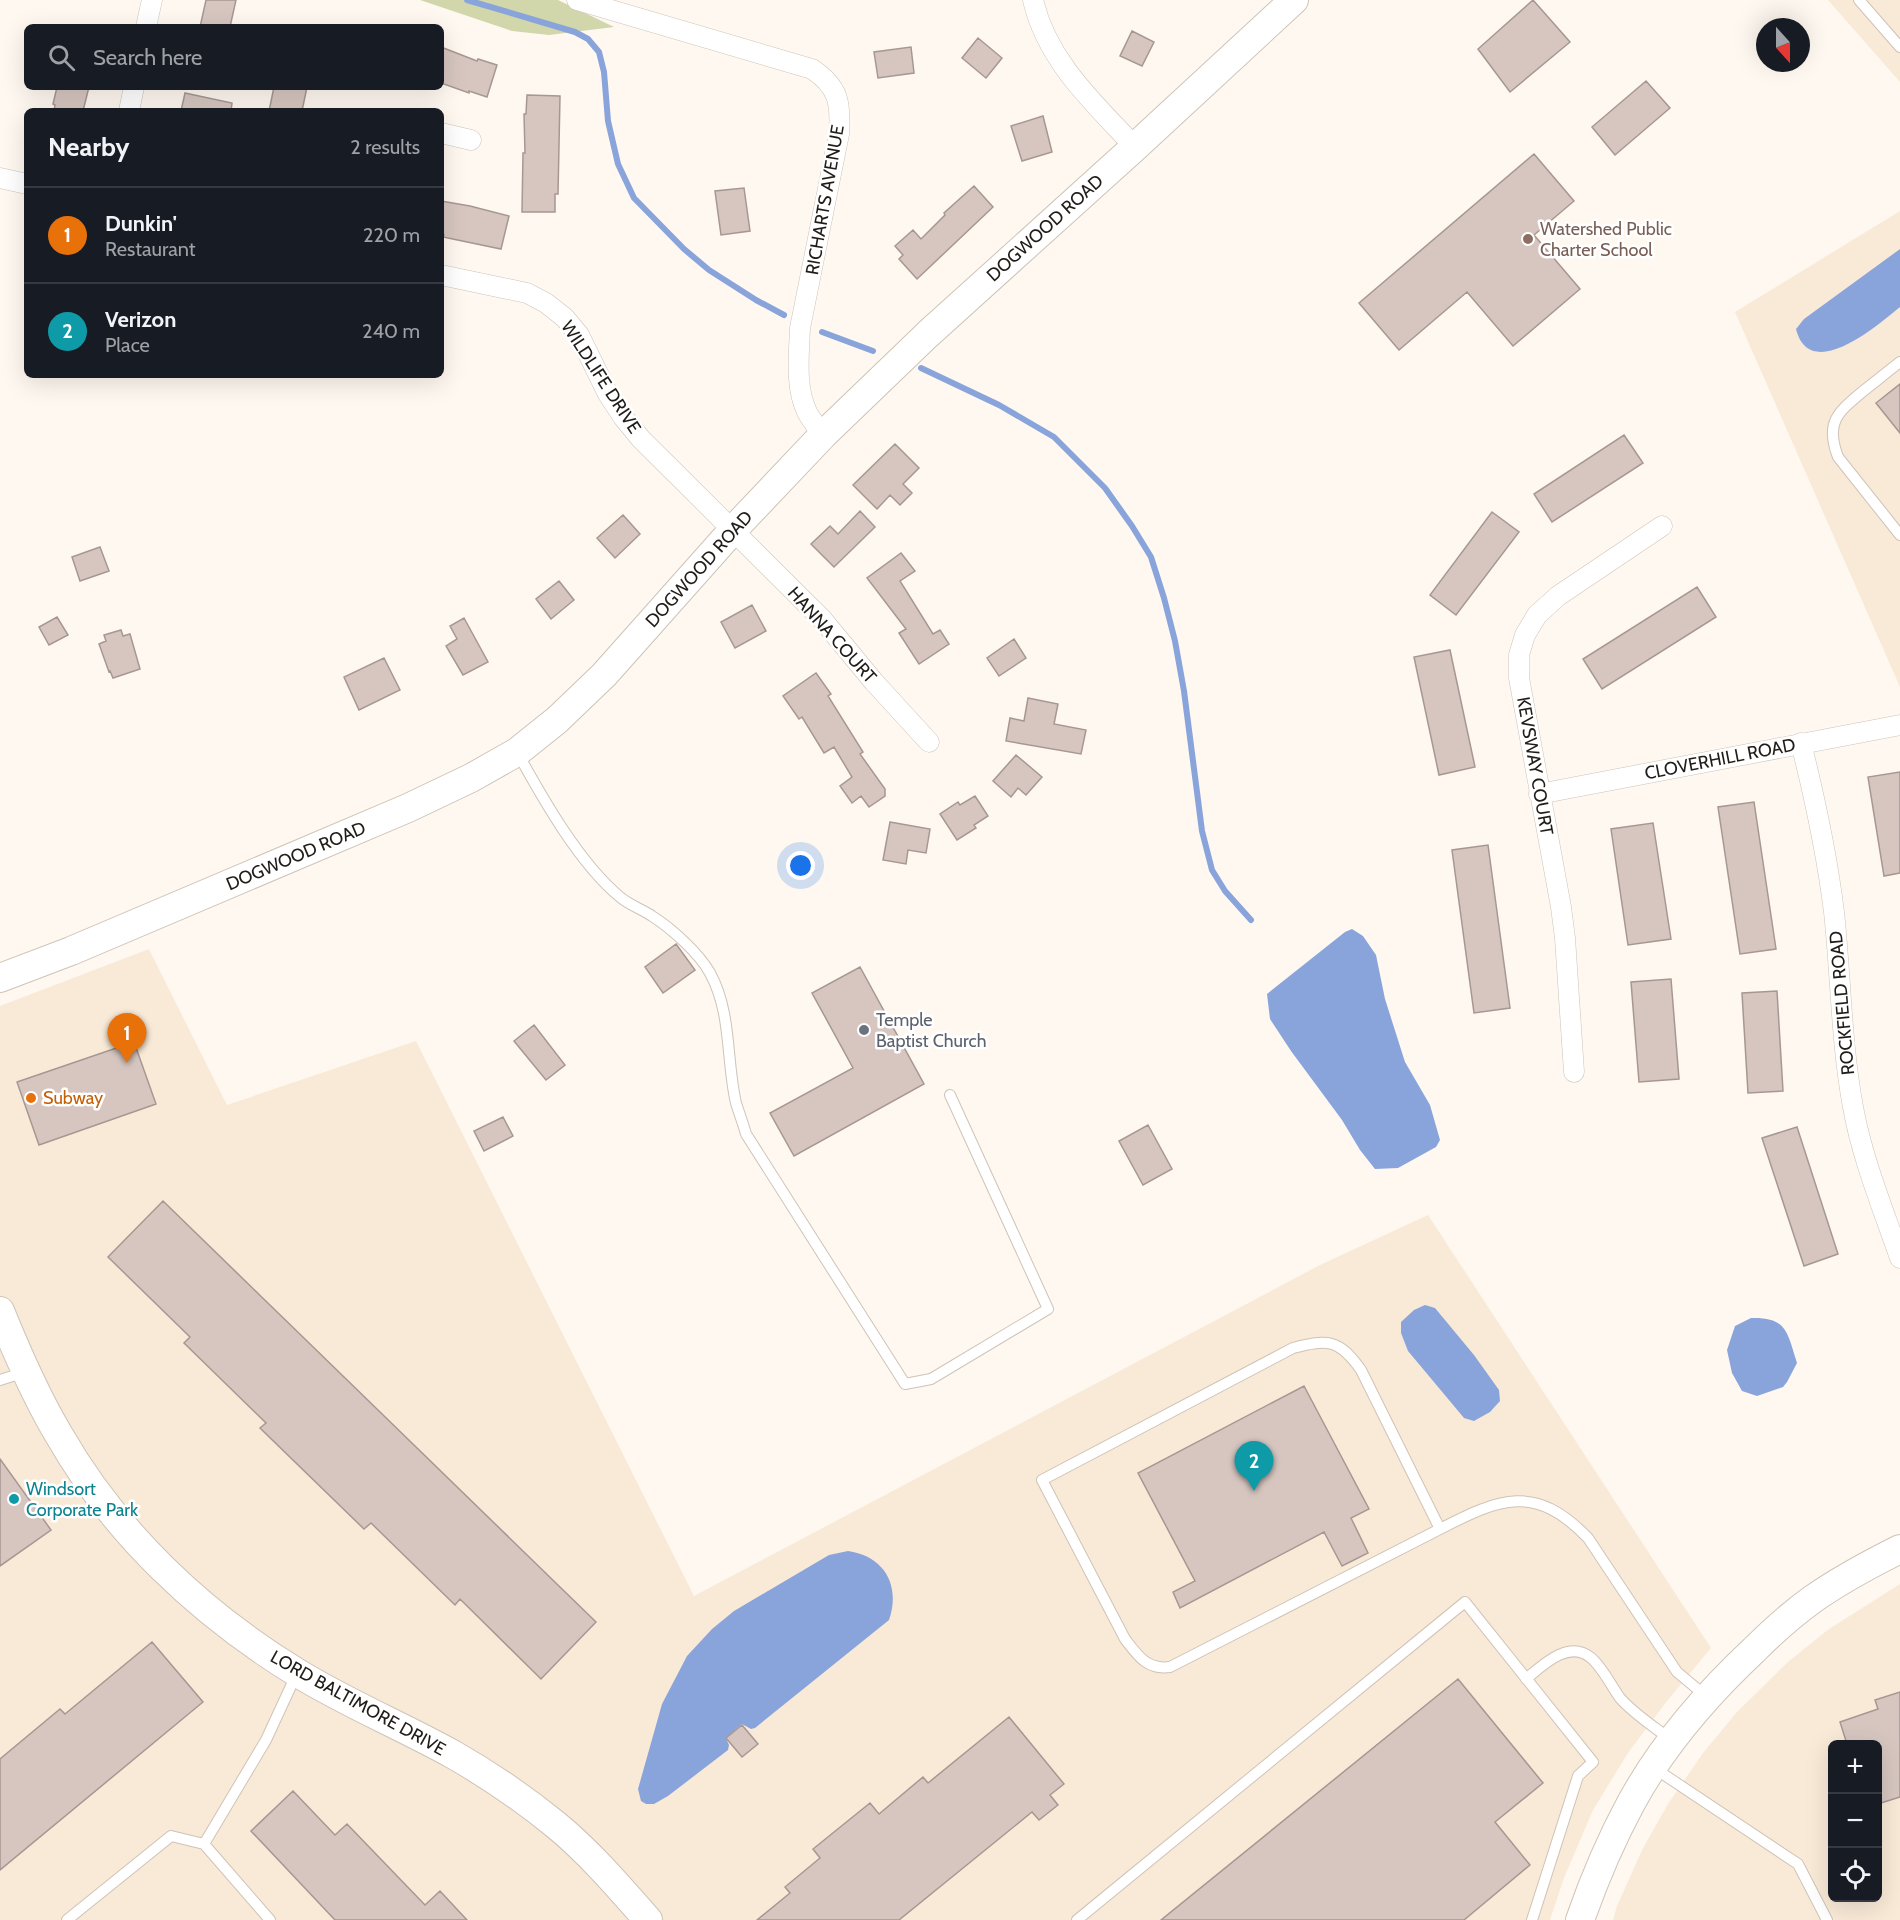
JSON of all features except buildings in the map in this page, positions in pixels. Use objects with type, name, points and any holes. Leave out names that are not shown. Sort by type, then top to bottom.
[{"type":"main road","name":"DOGWOOD ROAD","points":[[0,978],[71,951],[408,808],[471,778],[517,752],[557,720],[604,675],[732,531],[824,435],[927,334],[1294,0]]},
{"type":"main road","name":"LORD BALTIMORE DRIVE","points":[[0,1311],[13,1376],[59,1435],[93,1488],[138,1544],[193,1597],[247,1640],[297,1673],[454,1755],[508,1789],[557,1826],[596,1863],[648,1920]]},
{"type":"main road","points":[[1580,1920],[1592,1886],[1632,1801],[1673,1740],[1707,1698],[1728,1674],[1766,1638],[1812,1600],[1875,1561],[1900,1549]]},
{"type":"street","points":[[147,24],[152,0]]},
{"type":"street","name":"RICHARTS AVENUE","points":[[577,0],[812,69],[826,78],[836,92],[840,110],[839,134],[800,328],[801,392],[807,412],[824,435]]},
{"type":"street","points":[[1033,0],[1054,54],[1076,83],[1135,147]]},
{"type":"street","points":[[130,108],[133,90]]},
{"type":"street","points":[[444,134],[471,140]]},
{"type":"street","points":[[0,178],[24,183]]},
{"type":"street","name":"WILDLIFE DRIVE","points":[[444,276],[527,293],[546,303],[565,318],[579,335],[608,394],[623,417],[641,439],[732,531]]},
{"type":"street","name":"KEVSWAY COURT","points":[[1574,1072],[1561,907],[1519,678],[1519,655],[1525,635],[1537,615],[1558,596],[1662,526]]},
{"type":"street","name":"HANNA COURT","points":[[732,531],[822,619],[874,682],[929,742]]},
{"type":"street","name":"CLOVERHILL ROAD","points":[[1539,794],[1900,725]]},
{"type":"street","name":"ROCKFIELD ROAD","points":[[1801,743],[1827,863],[1834,914],[1845,1060],[1853,1110],[1900,1258]]},
{"type":"lane","points":[[1859,0],[1900,47]]},
{"type":"lane","points":[[1900,362],[1841,410],[1833,426],[1832,442],[1838,457],[1900,536]]},
{"type":"lane","points":[[517,752],[543,798],[596,872],[621,898],[653,916],[674,933],[710,972],[720,997],[727,1030],[736,1102],[746,1134],[905,1384],[931,1379],[1048,1310],[950,1095]]},
{"type":"lane","points":[[1440,1529],[1361,1370],[1344,1349],[1332,1343],[1316,1342],[1293,1348],[1042,1480],[1125,1639],[1137,1654],[1158,1669],[1170,1667],[1440,1529],[1474,1511],[1495,1503],[1513,1501],[1533,1503],[1554,1509],[1573,1522],[1588,1538],[1677,1672],[1707,1698]]},
{"type":"lane","points":[[1077,1920],[1465,1602],[1593,1762],[1578,1776],[1532,1920]]},
{"type":"lane","points":[[1526,1679],[1552,1658],[1566,1652],[1581,1652],[1591,1658],[1621,1699],[1635,1713],[1673,1740]]},
{"type":"lane","points":[[204,1844],[266,1740],[297,1673]]},
{"type":"lane","points":[[1653,1768],[1798,1864],[1827,1920]]},
{"type":"lane","points":[[67,1920],[171,1836],[204,1844],[270,1920]]},
{"type":"shaded area","points":[[1828,0],[1900,0],[1900,82]]},
{"type":"shaded area","points":[[1900,211],[1900,687],[1735,312]]},
{"type":"shaded area","points":[[149,949],[227,1105],[416,1041],[694,1596],[1320,1265],[1428,1215],[1711,1648],[1628,1753],[1593,1810],[1564,1878],[1550,1920],[0,1920],[0,1006]]},
{"type":"shaded area","points":[[1900,1584],[1900,1920],[1613,1920],[1643,1848],[1668,1804],[1703,1753],[1737,1712],[1789,1661],[1829,1629]]},
{"type":"green space","points":[[420,0],[558,0],[614,27],[549,35],[512,31]]},
{"type":"water","points":[[1900,249],[1900,307],[1876,326],[1845,345],[1829,351],[1815,351],[1804,345],[1796,329],[1804,319]]},
{"type":"water","points":[[1352,929],[1363,936],[1376,955],[1385,999],[1405,1062],[1430,1105],[1440,1140],[1436,1147],[1398,1168],[1375,1169],[1270,1019],[1267,994],[1345,932]]},
{"type":"water","points":[[1425,1305],[1435,1308],[1474,1355],[1499,1390],[1500,1401],[1490,1412],[1474,1421],[1464,1418],[1408,1351],[1401,1333],[1401,1322],[1414,1310]]},
{"type":"water","points":[[1751,1318],[1772,1320],[1784,1328],[1797,1363],[1783,1387],[1757,1396],[1742,1391],[1732,1373],[1727,1350],[1735,1326]]},
{"type":"water","points":[[848,1551],[871,1559],[887,1574],[893,1595],[889,1620],[755,1728],[751,1729],[742,1724],[726,1738],[729,1745],[728,1750],[668,1796],[654,1804],[641,1801],[638,1789],[662,1704],[687,1656],[712,1629],[734,1611],[829,1555]]},
{"type":"waterway","points":[[467,0],[575,32],[588,39],[599,52],[604,72],[608,121],[618,164],[634,198],[684,249],[709,270],[784,315]]},
{"type":"waterway","points":[[822,332],[873,351]]},
{"type":"waterway","points":[[921,368],[999,405],[1054,437],[1105,488],[1151,557],[1175,641],[1184,691],[1202,831],[1212,870],[1225,891],[1251,920]]},
{"type":"place","name":"Watershed Public Charter School","points":[[1528,239]]},
{"type":"place","name":"Temple Baptist Church","points":[[864,1030]]},
{"type":"place","name":"Dunkin'","points":[[127,1063]]},
{"type":"place","name":"Subway","points":[[31,1098]]},
{"type":"place","name":"Verizon","points":[[1254,1491]]},
{"type":"place","name":"Windsort Corporate Park","points":[[14,1499]]}]
